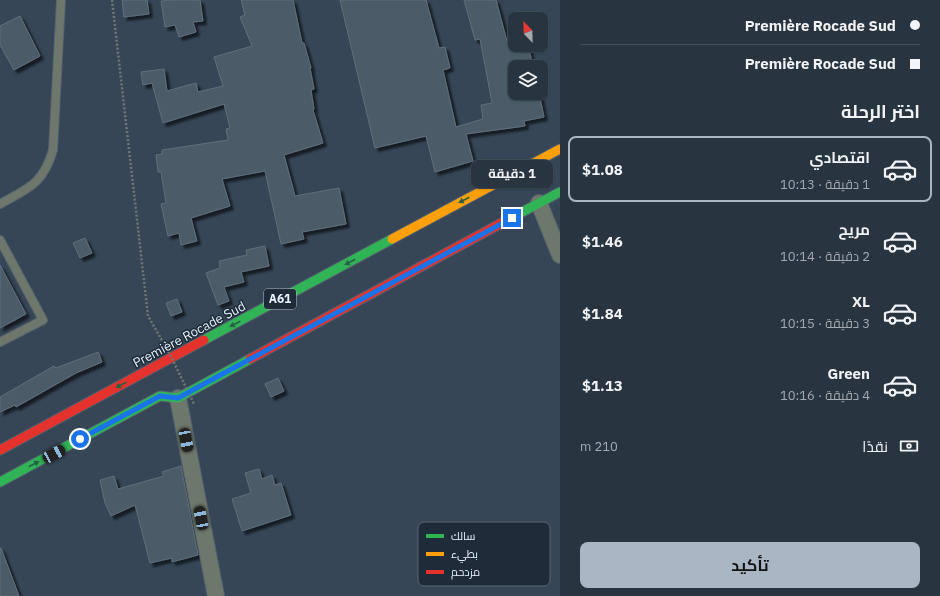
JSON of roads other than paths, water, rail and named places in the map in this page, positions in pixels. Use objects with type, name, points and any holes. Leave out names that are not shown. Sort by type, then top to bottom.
[{"type":"highway","name":"Première Rocade Sud","points":[[0,450],[560,148]]},
{"type":"highway","points":[[0,482],[160,396],[178,398],[560,192]]},
{"type":"street","points":[[539,203],[560,255]]},
{"type":"street","points":[[178,398],[216,596]]},
{"type":"lane","points":[[0,204],[28,189],[41,178],[51,157],[54,142],[61,0]]},
{"type":"lane","points":[[0,240],[42,320],[0,342]]}]
